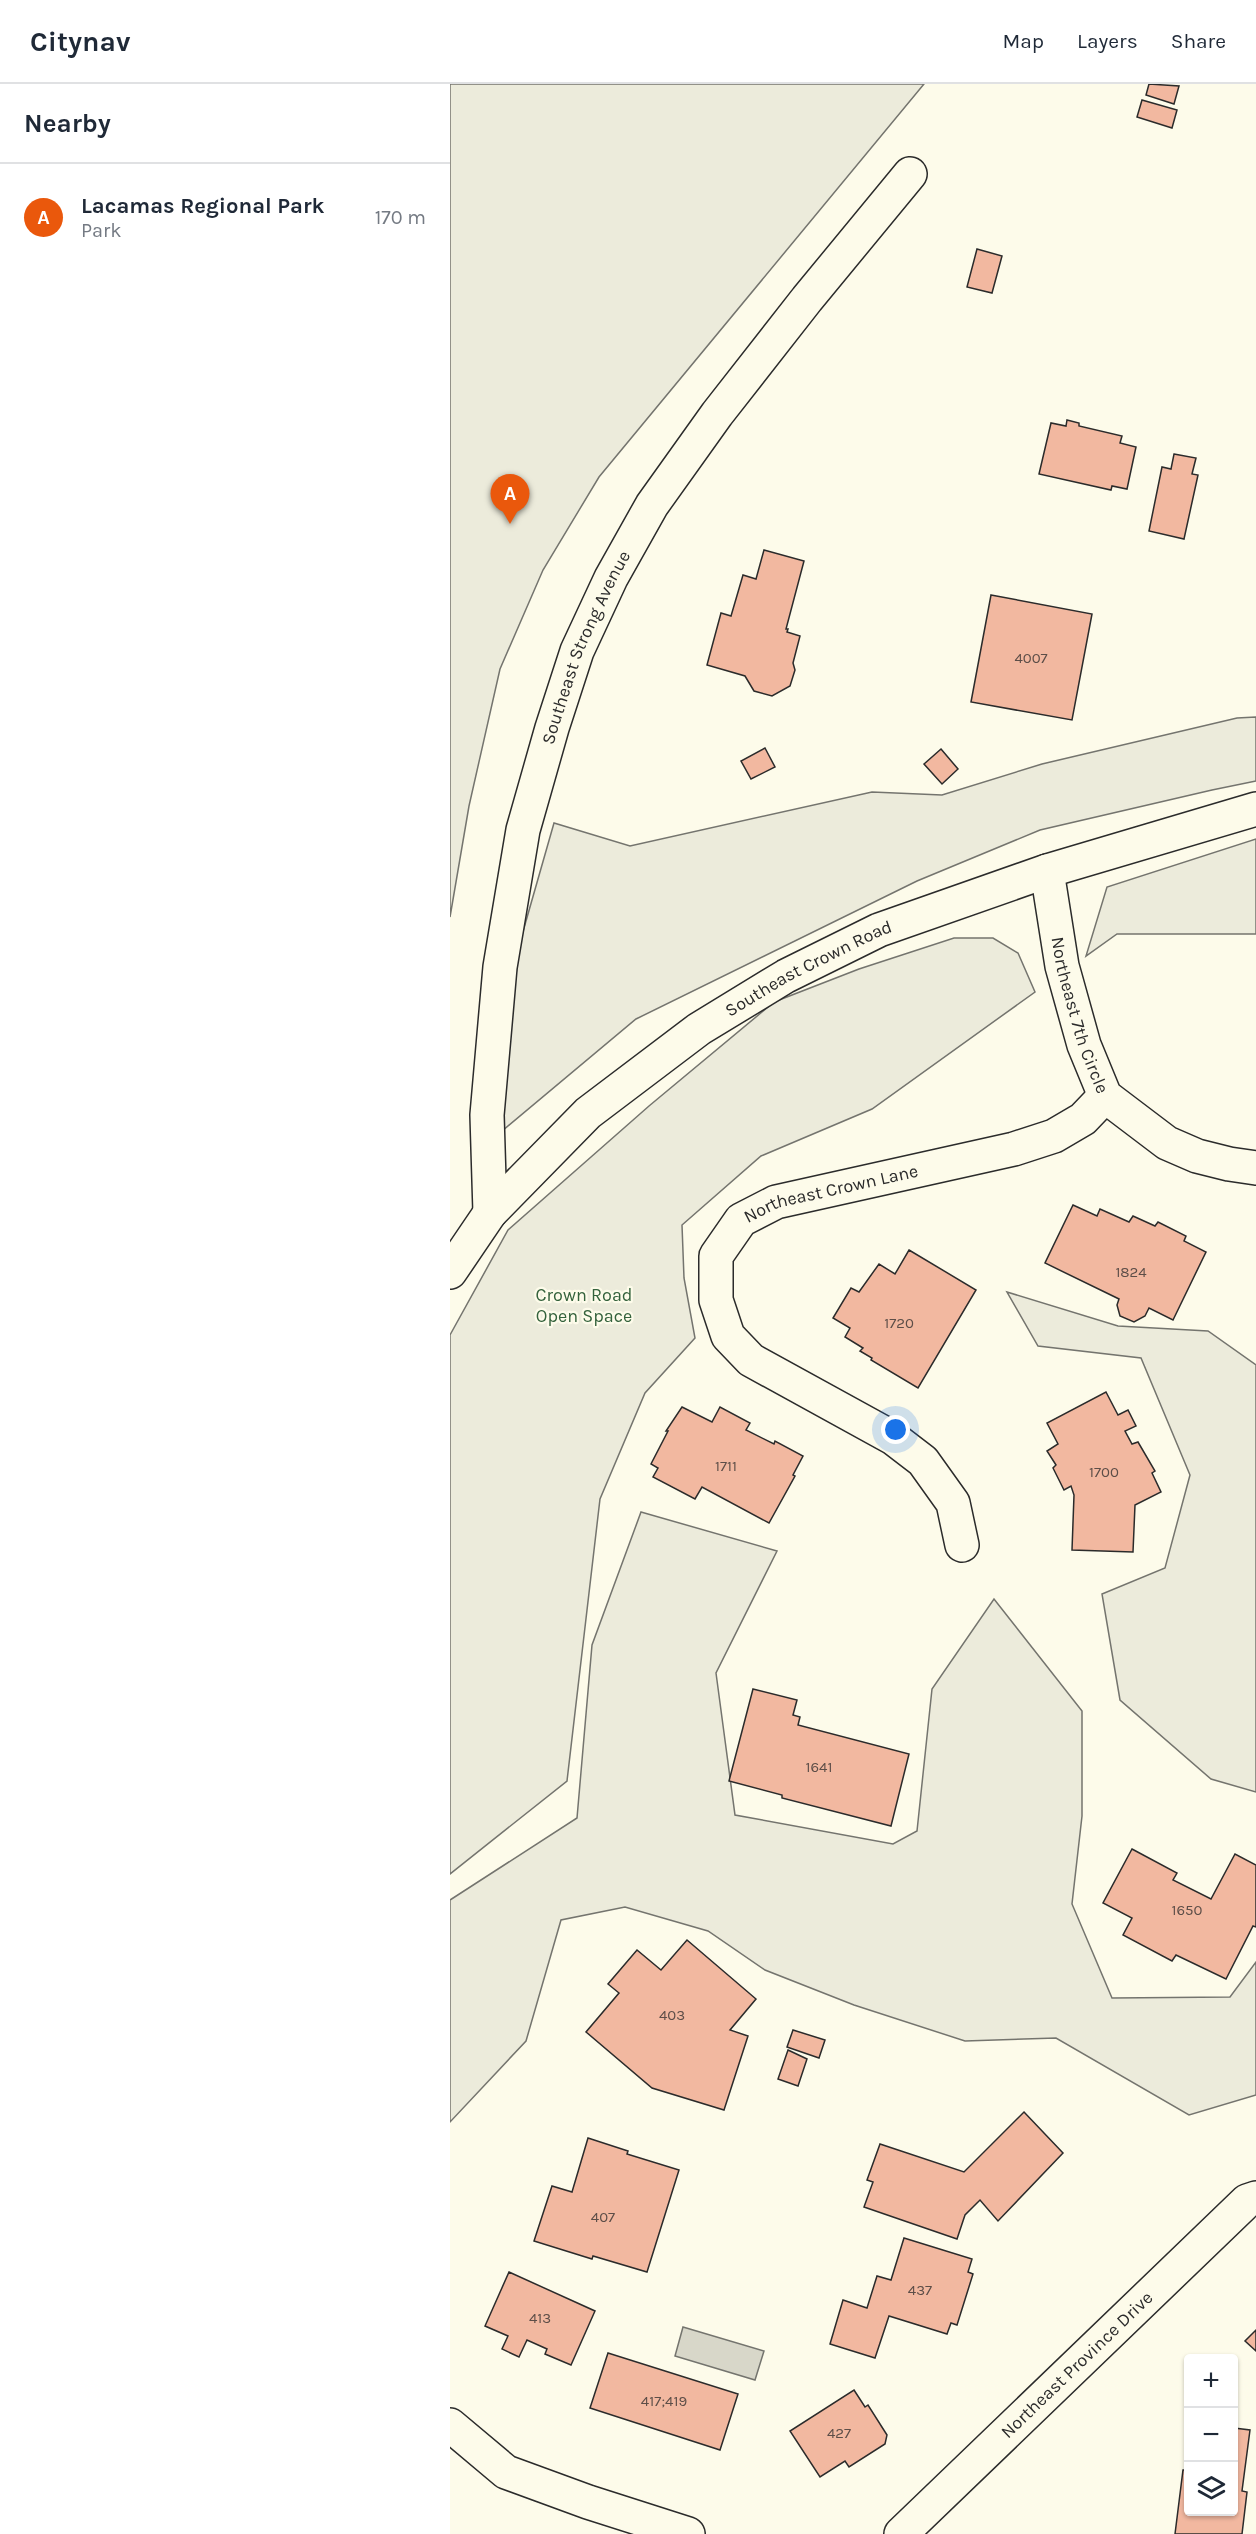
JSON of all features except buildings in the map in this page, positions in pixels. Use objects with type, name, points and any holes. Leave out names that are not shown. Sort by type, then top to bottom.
[{"type":"street","name":"Southeast Strong Avenue","points":[[490,1213],[487,1115],[491,1050],[502,957],[523,830],[577,651],[611,578],[652,505],[759,361],[910,174]]},
{"type":"street","name":"Southeast Crown Road","points":[[450,1272],[490,1213],[588,1113],[699,1029],[786,976],[879,930],[1047,871],[1256,809]]},
{"type":"street","name":"Northeast 7th Circle","points":[[1047,871],[1062,966],[1084,1044],[1105,1096],[1167,1143],[1197,1156],[1256,1168]]},
{"type":"street","name":"Northeast Crown Lane","points":[[962,1545],[953,1503],[923,1461],[893,1438],[751,1360],[728,1336],[716,1300],[716,1256],[741,1220],[776,1202],[1014,1149],[1054,1136],[1083,1119],[1105,1096]]},
{"type":"street","name":"Northeast Province Drive","points":[[916,2529],[1247,2201],[1256,2198]]},
{"type":"street","points":[[450,2425],[506,2472],[588,2502],[688,2534]]},
{"type":"green space","points":[[450,84],[924,84],[599,477],[543,570],[500,669],[469,806],[450,917]]},
{"type":"green space","points":[[1256,717],[1256,781],[1040,830],[917,881],[636,1019],[502,1131],[504,1072],[520,942],[554,823],[630,846],[872,792],[942,795],[1042,764],[1237,718]]},
{"type":"green space","points":[[1256,839],[1256,934],[1117,934],[1086,956],[1107,887]]},
{"type":"green space","name":"Crown Road Open Space","points":[[954,938],[993,938],[1018,953],[1035,992],[872,1109],[761,1156],[682,1225],[684,1278],[695,1338],[645,1393],[600,1499],[567,1781],[450,1874],[450,1335],[508,1230],[649,1106],[774,1002],[859,969]]},
{"type":"green space","points":[[1007,1292],[1118,1326],[1208,1331],[1256,1365],[1256,1792],[1211,1779],[1120,1700],[1102,1594],[1165,1568],[1190,1475],[1141,1358],[1038,1346]]},
{"type":"green space","points":[[641,1512],[777,1551],[716,1673],[735,1815],[893,1844],[917,1831],[932,1689],[994,1599],[1082,1711],[1082,1816],[1072,1904],[1112,1998],[1230,1997],[1256,1962],[1256,2095],[1189,2115],[1056,2038],[965,2041],[854,2005],[765,1970],[708,1931],[625,1907],[561,1920],[526,2041],[450,2122],[450,1900],[577,1818],[592,1645]]},
{"type":"shaded area","points":[[683,2327],[764,2351],[755,2380],[675,2356]]},
{"type":"place","name":"Lacamas Regional Park","points":[[510,524]]}]
